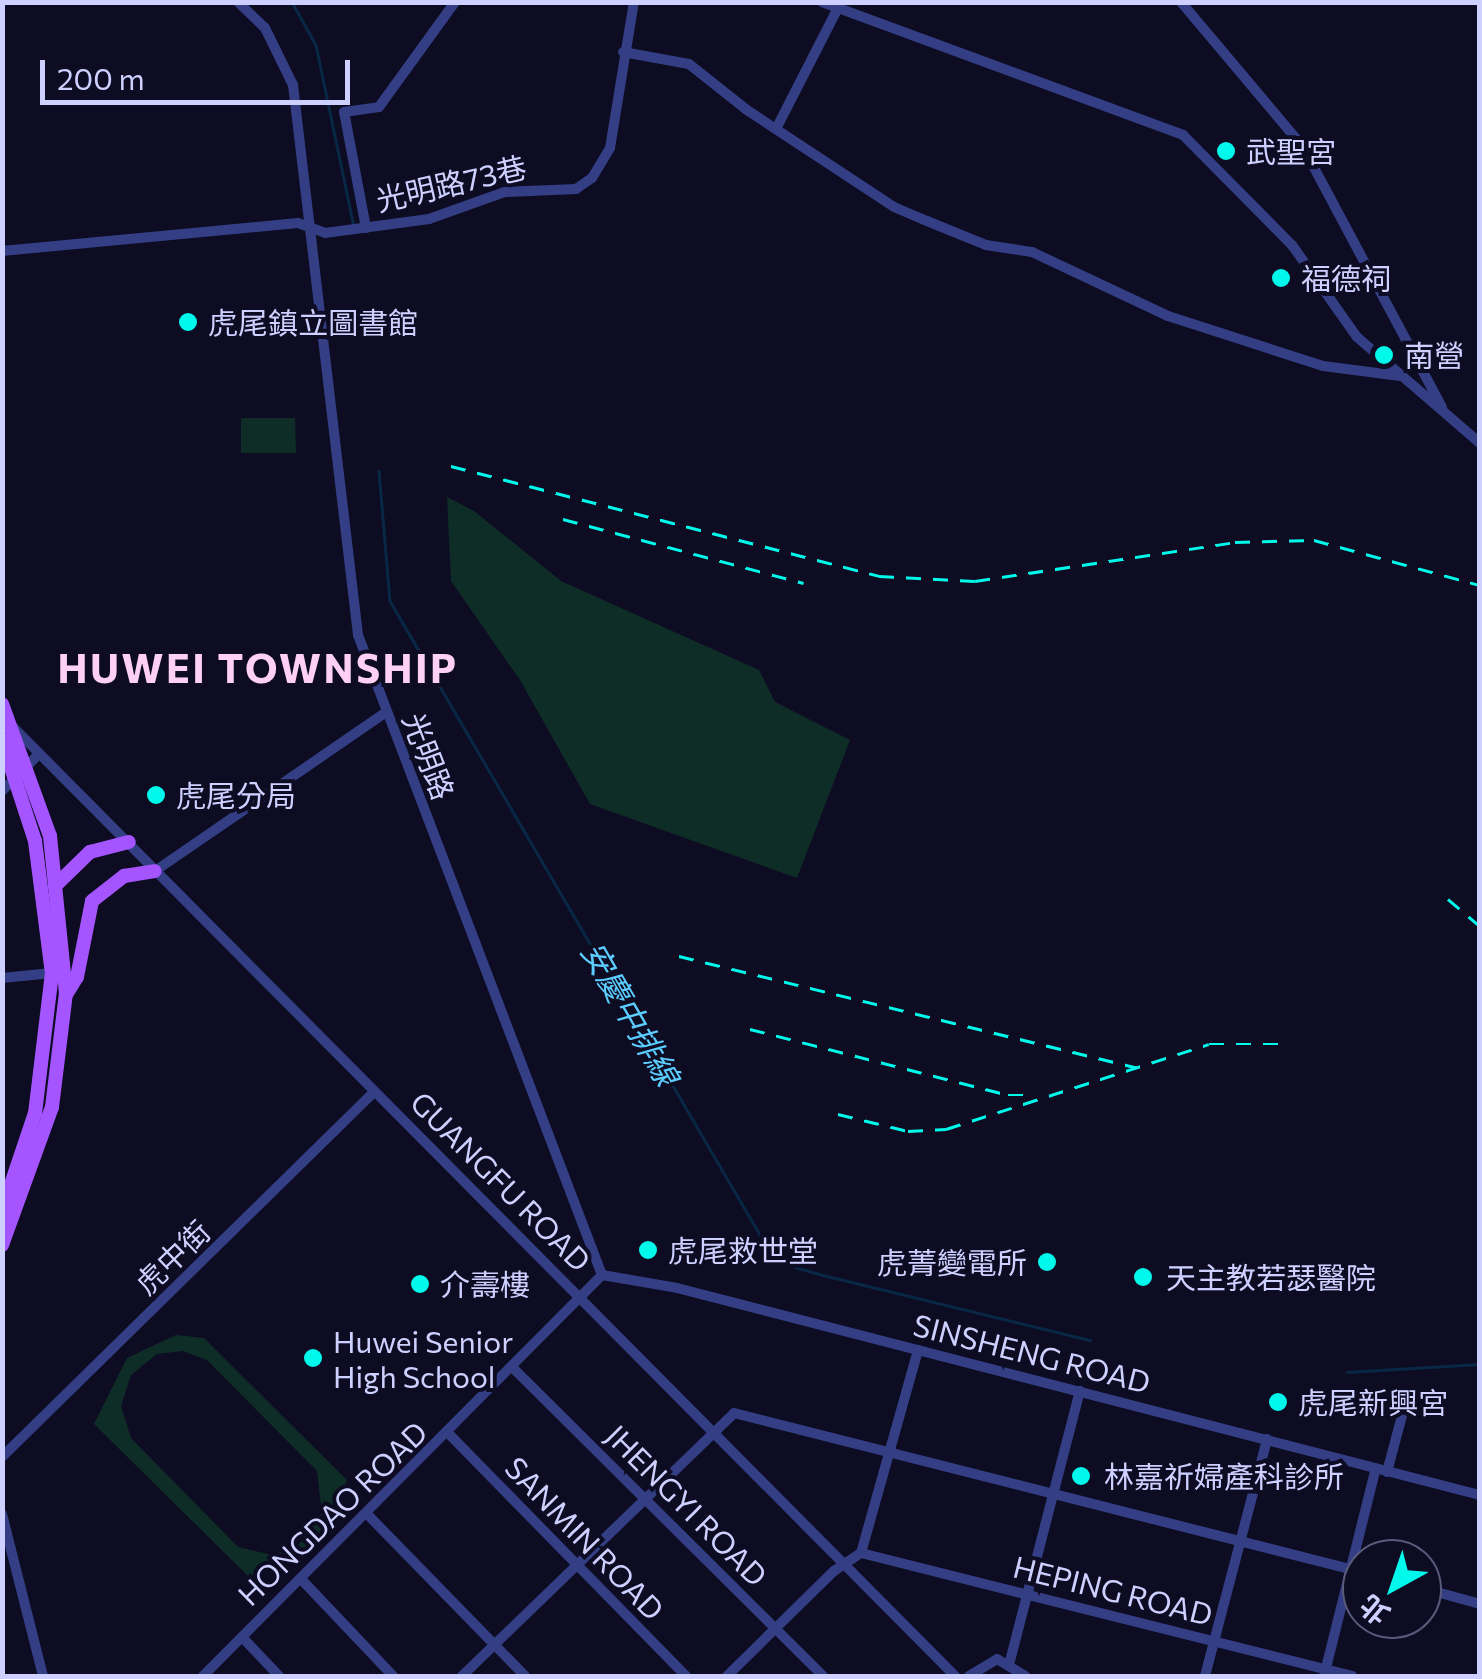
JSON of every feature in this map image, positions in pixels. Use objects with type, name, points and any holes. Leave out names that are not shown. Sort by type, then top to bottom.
[{"type":"main road","name":"GUANGFU ROAD","points":[[2,704],[6,720]]},
{"type":"main road","points":[[2,1245],[52,1108],[66,993],[60,882],[6,720]]},
{"type":"main road","points":[[2,740],[22,771],[46,895],[52,973],[35,1113],[2,1212]]},
{"type":"main road","points":[[46,895],[90,852],[128,842]]},
{"type":"main road","points":[[66,993],[77,977],[92,901],[124,876],[155,870]]},
{"type":"street","name":"光明路","points":[[238,2],[265,28],[293,85],[358,635],[602,1275]]},
{"type":"street","name":"光明路73巷","points":[[366,228],[344,112],[379,107],[455,2]]},
{"type":"street","name":"光明路73巷","points":[[311,229],[366,228],[429,219],[504,192],[576,189],[592,178],[618,120],[623,52],[634,2]]},
{"type":"street","points":[[822,2],[836,12],[1183,135],[1292,246],[1357,337],[1480,443]]},
{"type":"street","points":[[1181,2],[1302,146],[1448,416]]},
{"type":"street","points":[[776,128],[836,12]]},
{"type":"street","points":[[623,52],[690,64],[776,128],[894,207],[986,245],[1032,252],[1168,316],[1322,366],[1400,376]]},
{"type":"street","points":[[2,250],[298,223],[311,229]]},
{"type":"street","points":[[155,870],[385,713]]},
{"type":"street","name":"GUANGFU ROAD","points":[[6,720],[955,1676]]},
{"type":"street","points":[[2,791],[39,754]]},
{"type":"street","points":[[2,978],[52,973]]},
{"type":"street","name":"虎中街","points":[[2,1457],[374,1092]]},
{"type":"street","points":[[580,1299],[602,1275]]},
{"type":"street","name":"SINSHENG ROAD","points":[[602,1275],[918,1350],[1480,1496]]},
{"type":"street","name":"HONGDAO ROAD","points":[[203,1676],[580,1299]]},
{"type":"street","points":[[727,1676],[844,1564],[861,1553],[918,1350]]},
{"type":"street","name":"JHENGYI ROAD","points":[[514,1369],[823,1676]]},
{"type":"street","points":[[1010,1662],[1080,1392]]},
{"type":"street","points":[[1365,1539],[1381,1470],[1408,1393]]},
{"type":"street","points":[[462,1676],[710,1431],[741,1412],[1342,1567]]},
{"type":"street","name":"SANMIN ROAD","points":[[449,1434],[686,1676]]},
{"type":"street","points":[[1206,1676],[1267,1440]]},
{"type":"street","points":[[2,1514],[43,1676]]},
{"type":"street","points":[[366,1514],[525,1676]]},
{"type":"street","name":"HEPING ROAD","points":[[861,1553],[1325,1673],[1352,1676]]},
{"type":"street","points":[[301,1579],[393,1676]]},
{"type":"street","points":[[1442,1594],[1480,1604]]},
{"type":"street","points":[[1325,1673],[1342,1619]]},
{"type":"street","points":[[242,1637],[279,1676]]},
{"type":"street","points":[[969,1676],[987,1660],[1010,1662],[1025,1676]]},
{"type":"green space","points":[[241,418],[295,418],[296,453],[241,453]]},
{"type":"green space","points":[[447,497],[474,511],[561,581],[759,670],[775,702],[850,740],[797,878],[590,804],[520,680],[451,581]]},
{"type":"green space","points":[[176,1335],[204,1338],[347,1480],[328,1532],[300,1560],[258,1569],[250,1578],[94,1424],[127,1358]],"holes":[[[183,1351],[207,1360],[317,1471],[322,1513],[297,1547],[272,1555],[238,1547],[131,1438],[121,1406],[131,1375],[157,1354]]]},
{"type":"waterway","name":"安慶中排線","points":[[292,2],[316,45],[354,227]]},
{"type":"waterway","name":"安慶中排線","points":[[379,471],[390,601],[766,1245],[795,1267],[1090,1340]]},
{"type":"waterway","name":"安慶中排線","points":[[1347,1372],[1480,1364]]},
{"type":"railway","points":[[451,466],[879,576],[975,581],[1235,542],[1314,540],[1480,585]]},
{"type":"railway","points":[[563,519],[804,583]]},
{"type":"railway","points":[[1448,899],[1480,926]]},
{"type":"railway","points":[[679,956],[1137,1068]]},
{"type":"railway","points":[[750,1029],[1008,1095],[1029,1095]]},
{"type":"railway","points":[[838,1114],[908,1131],[946,1129],[1209,1044],[1282,1044]]},
{"type":"place","name":"武聖宮","points":[[1226,151]]},
{"type":"place","name":"福德祠","points":[[1281,278]]},
{"type":"place","name":"虎尾鎮立圖書館","points":[[188,322]]},
{"type":"place","name":"南營","points":[[1384,355]]},
{"type":"place","name":"虎尾分局","points":[[156,795]]},
{"type":"place","name":"虎尾救世堂","points":[[648,1250]]},
{"type":"place","name":"虎菁變電所","points":[[1047,1262]]},
{"type":"place","name":"天主教若瑟醫院","points":[[1143,1277]]},
{"type":"place","name":"介壽樓","points":[[420,1284]]},
{"type":"place","name":"Huwei Senior High School","points":[[313,1358]]},
{"type":"place","name":"虎尾新興宮","points":[[1278,1402]]},
{"type":"place","name":"林嘉祈婦產科診所","points":[[1081,1476]]},
{"type":"district","name":"HUWEI TOWNSHIP","points":[[258,667]]}]
